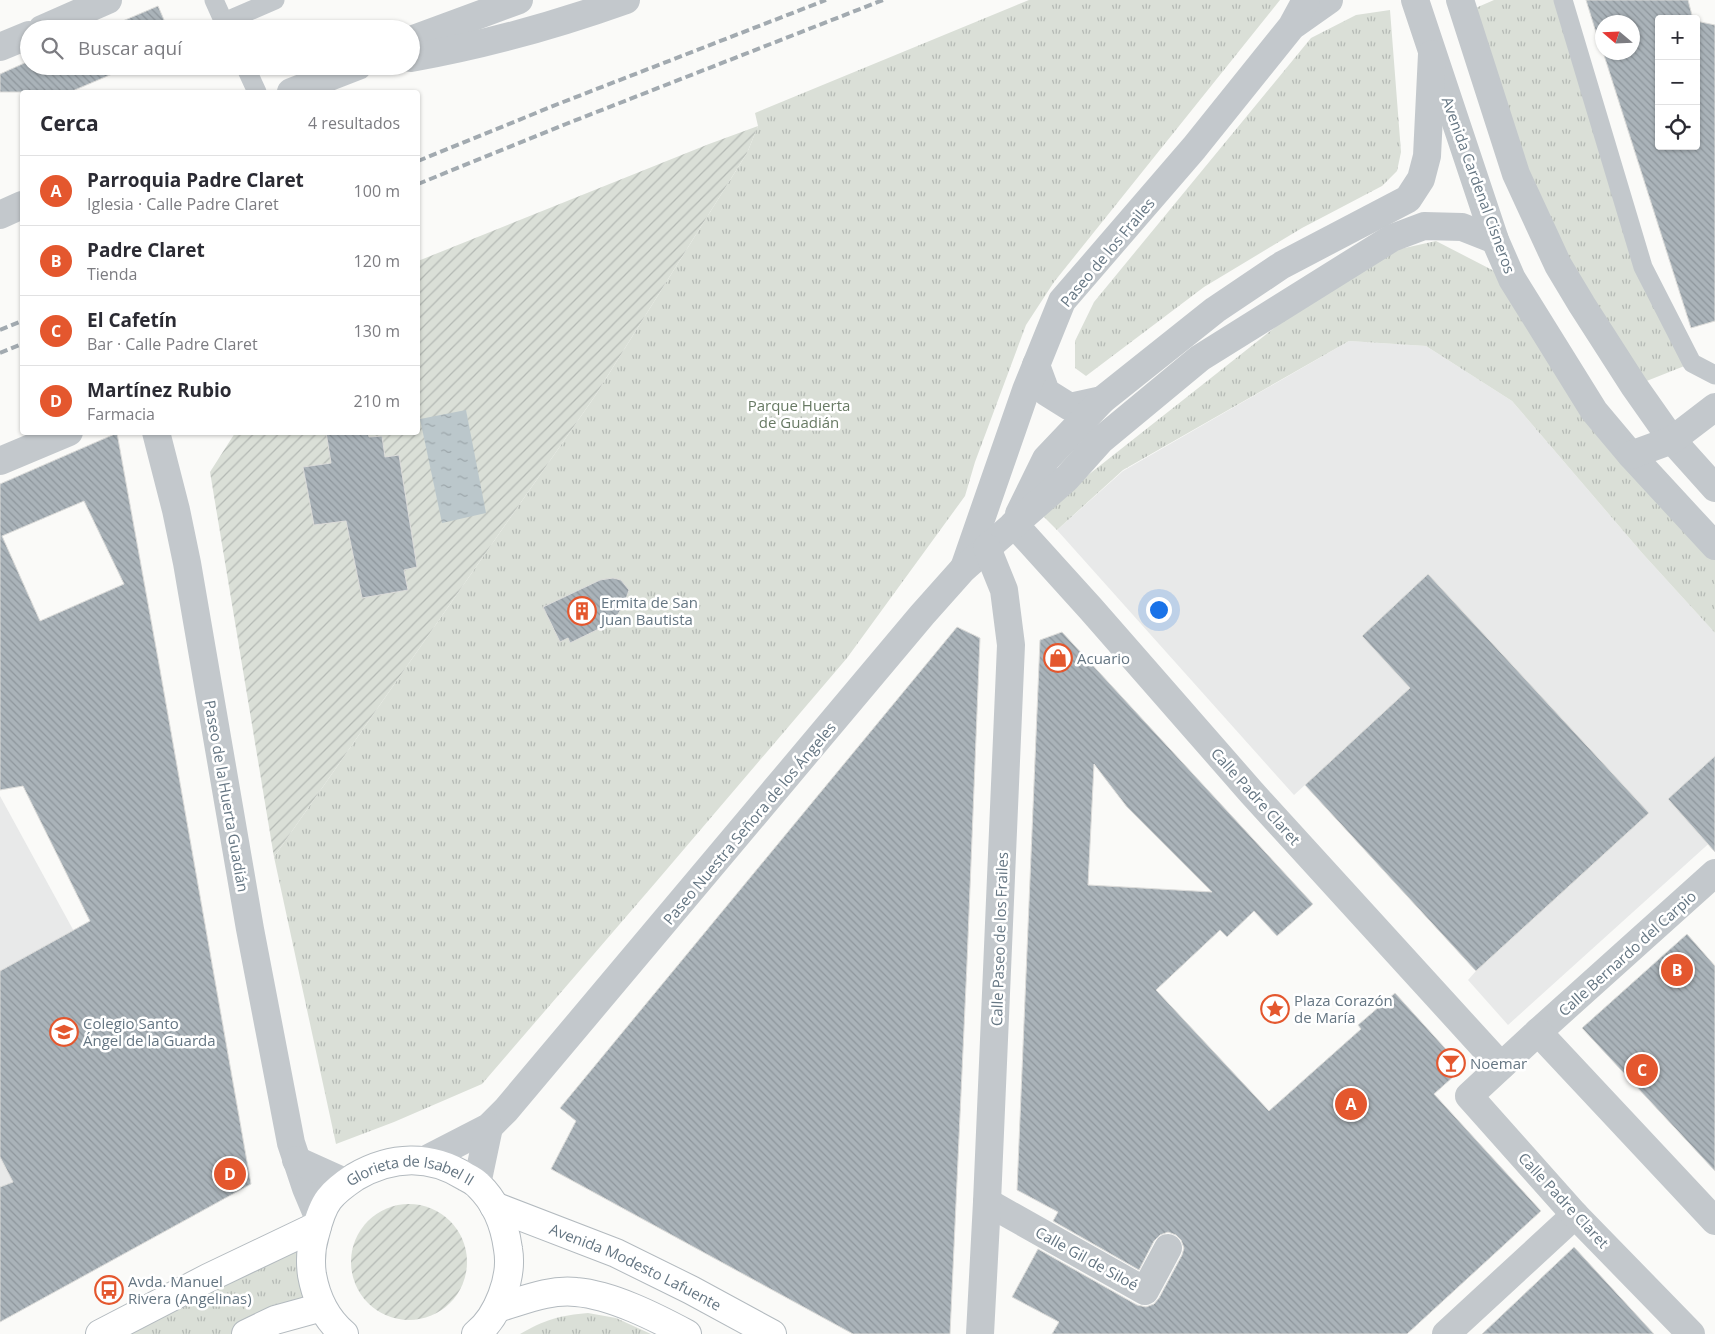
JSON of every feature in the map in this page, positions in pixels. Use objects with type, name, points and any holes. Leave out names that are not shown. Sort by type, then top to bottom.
[{"type":"main road","name":"Glorieta de Isabel II","points":[[342,1334],[322,1307],[315,1288],[311,1267],[312,1246],[318,1222],[329,1199],[346,1183],[371,1168],[397,1161],[423,1161],[454,1169],[477,1184],[494,1206],[506,1231],[510,1257],[506,1284],[497,1308],[476,1334]]},
{"type":"main road","name":"Avenida Modesto Lafuente","points":[[494,1206],[616,1254],[690,1290],[772,1334]]},
{"type":"main road","points":[[100,1334],[318,1222]]},
{"type":"main road","points":[[497,1308],[548,1294],[575,1292],[603,1297],[687,1334]]},
{"type":"main road","points":[[246,1334],[275,1320],[322,1307]]},
{"type":"street","points":[[62,20],[108,0]]},
{"type":"street","points":[[420,37],[519,0]]},
{"type":"street","points":[[420,56],[451,51],[572,20],[626,0]]},
{"type":"street","name":"Paseo de los Frailes","points":[[963,569],[1036,365],[1062,301],[1194,148],[1292,26],[1306,0]]},
{"type":"street","name":"Paseo de los Frailes","points":[[1292,26],[1329,0]]},
{"type":"street","points":[[1462,6],[1516,174],[1558,265],[1634,386],[1672,440],[1715,488]]},
{"type":"street","name":"Avenida Cardenal Cisneros","points":[[1419,12],[1495,240],[1512,279],[1589,402],[1631,455],[1715,546]]},
{"type":"street","points":[[0,47],[20,38]]},
{"type":"street","name":"Paseo Nuestra Señora de los Ángeles","points":[[1014,524],[1046,459],[1102,400],[1215,310],[1282,265],[1408,199],[1421,179],[1428,156],[1432,54]]},
{"type":"street","points":[[296,90],[337,75]]},
{"type":"street","points":[[0,215],[20,206]]},
{"type":"street","name":"Paseo Nuestra Señora de los Ángeles","points":[[423,1161],[489,1127],[513,1103],[922,615],[963,569],[1066,480],[1101,440],[1200,358],[1392,238],[1424,226],[1462,227],[1495,240]]},
{"type":"street","points":[[1036,365],[1046,392],[1070,407],[1102,400]]},
{"type":"street","points":[[1631,455],[1672,440],[1715,408]]},
{"type":"street","points":[[0,461],[62,435]]},
{"type":"street","name":"Paseo de la Huerta Guadián","points":[[157,435],[185,554],[250,929],[296,1160],[318,1222]]},
{"type":"street","name":"Calle Padre Claret","points":[[1014,524],[1252,793],[1501,1066]]},
{"type":"street","name":"Calle Paseo de los Frailes","points":[[980,1334],[1012,645],[1004,590],[987,548]]},
{"type":"street","name":"Calle Bernardo del Carpio","points":[[1538,1032],[1715,873]]},
{"type":"street","points":[[1538,1032],[1715,1221]]},
{"type":"street","name":"Calle Padre Claret","points":[[1538,1032],[1469,1096],[1575,1215],[1690,1334]]},
{"type":"street","points":[[477,1184],[489,1127]]},
{"type":"street","points":[[296,1160],[346,1183]]},
{"type":"street","name":"Calle Gil de Siloé","points":[[987,1202],[1145,1290],[1168,1248]]},
{"type":"street","points":[[1446,1334],[1575,1215]]},
{"type":"lane","points":[[214,0],[224,20]]},
{"type":"lane","points":[[236,20],[276,0]]},
{"type":"lane","points":[[1563,0],[1643,267],[1692,363],[1715,375]]},
{"type":"lane","points":[[249,75],[256,90]]},
{"type":"shaded area","points":[[1349,341],[1426,346],[1512,401],[1643,554],[1715,633],[1715,838],[1508,1025],[1468,980],[1476,971],[1305,785],[1294,795],[1057,530],[1123,471]]},
{"type":"shaded area","name":"Colegio Santo Ángel de la Guarda","points":[[0,796],[176,1118],[0,1187]]},
{"type":"green space","name":"Parque Huerta de Guadián","points":[[1029,0],[1280,0],[1054,282],[1026,325],[975,462],[965,496],[847,658],[482,1084],[394,1122],[336,1144],[274,857],[595,396],[747,153],[758,126],[755,113]]},
{"type":"green space","points":[[1494,0],[1563,0],[1643,267],[1692,363],[1634,386],[1582,305],[1464,13]]},
{"type":"green space","points":[[1390,10],[1401,152],[1397,171],[1382,186],[1302,228],[1204,287],[1086,376],[1075,368],[1075,341],[1094,302],[1311,38],[1356,15]]},
{"type":"green space","points":[[758,126],[747,153],[595,396],[274,857],[210,472],[234,435],[420,435],[420,260]]},
{"type":"green space","points":[[1436,241],[1500,274],[1715,540],[1715,633],[1643,554],[1512,401],[1426,346],[1349,341],[1123,470],[1057,530],[1040,513],[1364,257]]},
{"type":"green space","points":[[409,1204],[431,1209],[450,1221],[462,1240],[467,1262],[462,1284],[450,1303],[431,1315],[409,1320],[387,1315],[368,1303],[356,1284],[351,1262],[356,1240],[368,1221],[387,1209]]},
{"type":"green space","points":[[317,1226],[322,1307],[246,1334],[107,1334]]},
{"type":"green space","points":[[588,1313],[616,1318],[651,1334],[520,1334],[553,1319]]},
{"type":"water","points":[[466,410],[486,513],[442,523],[420,419]]},
{"type":"building","points":[[1586,0],[1688,0],[1692,15],[1655,15],[1655,150],[1700,150],[1700,22],[1715,25],[1715,321],[1691,328],[1606,60],[1640,60],[1640,15],[1595,15],[1595,29]]},
{"type":"building","points":[[158,6],[164,20],[125,20]]},
{"type":"building","points":[[20,65],[20,75],[110,75],[75,90],[0,92],[0,74]]},
{"type":"building","points":[[112,435],[117,435],[251,1184],[0,1322],[0,1187],[13,1182],[0,1157],[0,971],[90,921],[23,786],[0,790],[0,484]],"holes":[[[84,501],[124,584],[40,621],[2,536]]]},
{"type":"building","points":[[326,435],[382,436],[385,457],[399,455],[417,567],[404,570],[408,590],[362,598],[346,521],[314,525],[303,467],[331,463]]},
{"type":"building","points":[[1428,574],[1649,813],[1476,971],[1305,785],[1410,688],[1362,636]]},
{"type":"building","name":"Ermita de San Juan Bautista","points":[[613,578],[621,580],[629,590],[617,616],[603,623],[605,626],[570,643],[568,638],[560,642],[543,607],[600,580]]},
{"type":"building","points":[[957,627],[980,638],[950,1334],[853,1334],[551,1169],[576,1121],[560,1108]]},
{"type":"building","points":[[1062,632],[1313,904],[1277,936],[1254,911],[1227,937],[1220,930],[1156,990],[1269,1111],[1361,1029],[1358,1025],[1395,993],[1463,1068],[1434,1094],[1541,1211],[1407,1334],[1052,1334],[1059,1322],[1012,1297],[1038,1249],[1137,1305],[1146,1307],[1154,1304],[1159,1298],[1184,1248],[1181,1240],[1176,1235],[1168,1232],[1160,1235],[1154,1241],[1139,1270],[1053,1221],[1058,1212],[1017,1190],[1040,640]],"holes":[[[1094,764],[1127,807],[1212,892],[1088,885]]]},
{"type":"building","points":[[1715,756],[1715,852],[1668,799]]},
{"type":"building","points":[[1687,934],[1715,966],[1715,1171],[1582,1028]]},
{"type":"building","points":[[1574,1247],[1654,1334],[1482,1334]]},
{"type":"railway","points":[[420,160],[558,104],[826,0]]},
{"type":"railway","points":[[420,183],[883,0]]},
{"type":"railway","points":[[0,330],[20,322]]},
{"type":"railway","points":[[0,353],[20,345]]},
{"type":"place","name":"Ermita de San Juan Bautista","points":[[582,611]]},
{"type":"place","name":"Acuario","points":[[1058,658]]},
{"type":"place","name":"Padre Claret","points":[[1677,970]]},
{"type":"place","name":"Plaza Corazón de María","points":[[1275,1009]]},
{"type":"place","name":"Colegio Santo Ángel de la Guarda","points":[[64,1032]]},
{"type":"place","name":"Noemar","points":[[1451,1063]]},
{"type":"place","name":"El Cafetín","points":[[1642,1070]]},
{"type":"place","name":"Parroquia Padre Claret","points":[[1351,1104]]},
{"type":"place","name":"Martínez Rubio","points":[[230,1174]]},
{"type":"place","name":"Avda. Manuel Rivera (Angelinas)","points":[[109,1290]]}]
